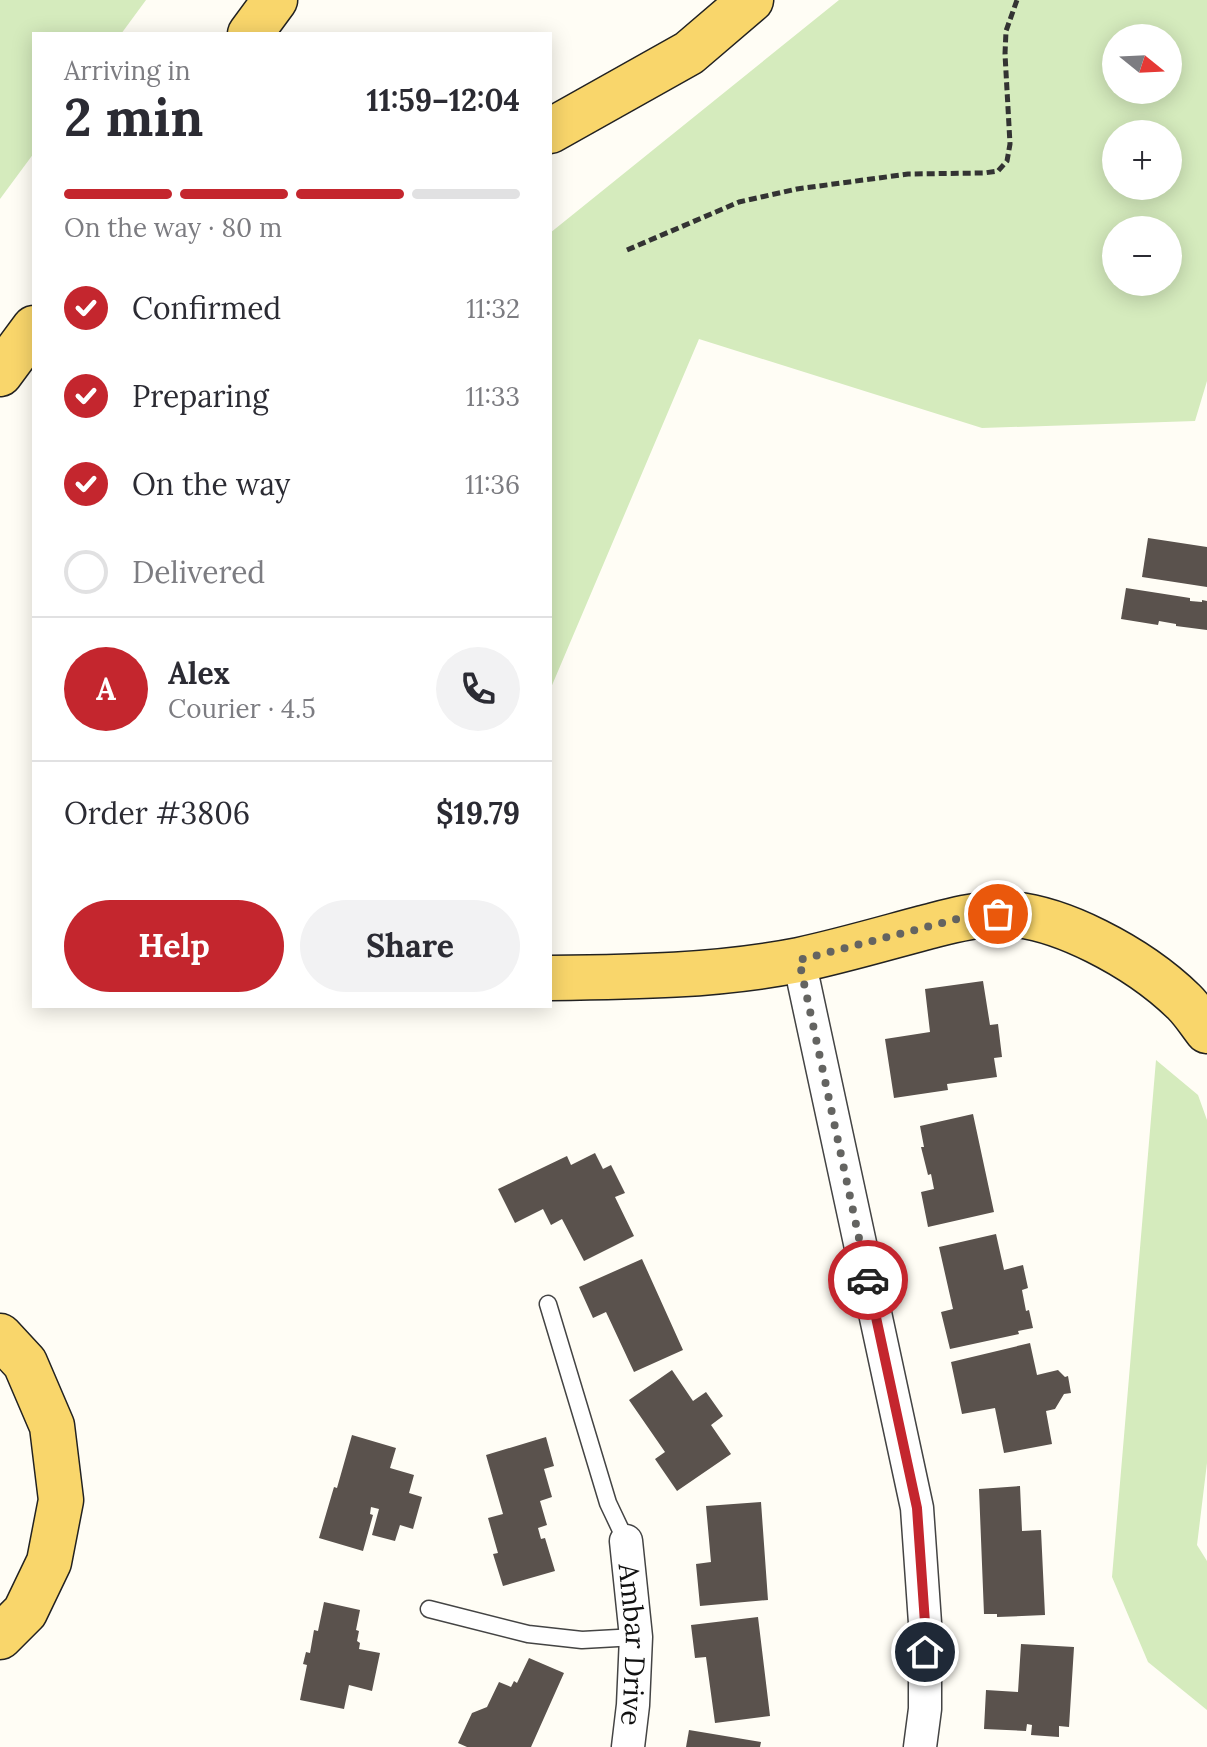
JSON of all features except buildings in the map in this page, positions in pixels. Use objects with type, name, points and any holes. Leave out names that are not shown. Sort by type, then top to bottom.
[{"type":"main road","points":[[251,32],[275,0]]},
{"type":"main road","points":[[552,130],[689,53],[751,0]]},
{"type":"main road","points":[[0,374],[32,331]]},
{"type":"main road","points":[[552,978],[719,972],[799,960],[965,917],[998,914],[1031,918],[1097,940],[1142,968],[1185,1003],[1207,1031]]},
{"type":"main road","points":[[0,1336],[25,1363],[52,1426],[61,1500],[49,1562],[25,1612],[0,1637]]},
{"type":"street","points":[[799,960],[917,1508],[925,1623],[925,1709],[920,1747]]},
{"type":"street","name":"Ambar Drive","points":[[626,1541],[636,1637],[628,1747]]},
{"type":"lane","points":[[548,1304],[608,1503],[626,1541]]},
{"type":"lane","points":[[429,1609],[528,1634],[582,1640],[636,1637]]},
{"type":"path","points":[[627,250],[739,202],[797,189],[908,174],[998,171],[1007,161],[1010,144],[1006,31],[1017,0]]},
{"type":"green space","points":[[0,0],[146,0],[122,32],[32,32],[32,156],[0,199]]},
{"type":"green space","points":[[839,0],[1207,0],[1207,381],[1195,421],[982,428],[699,339],[552,685],[552,231]]},
{"type":"green space","points":[[1156,1060],[1198,1095],[1207,1120],[1207,1463],[1197,1545],[1207,1561],[1207,1710],[1148,1662],[1112,1577]]},
{"type":"way so far","points":[[868,1280],[799,960],[965,917],[998,914]]},
{"type":"route","points":[[868,1280],[917,1508],[925,1652]]}]
